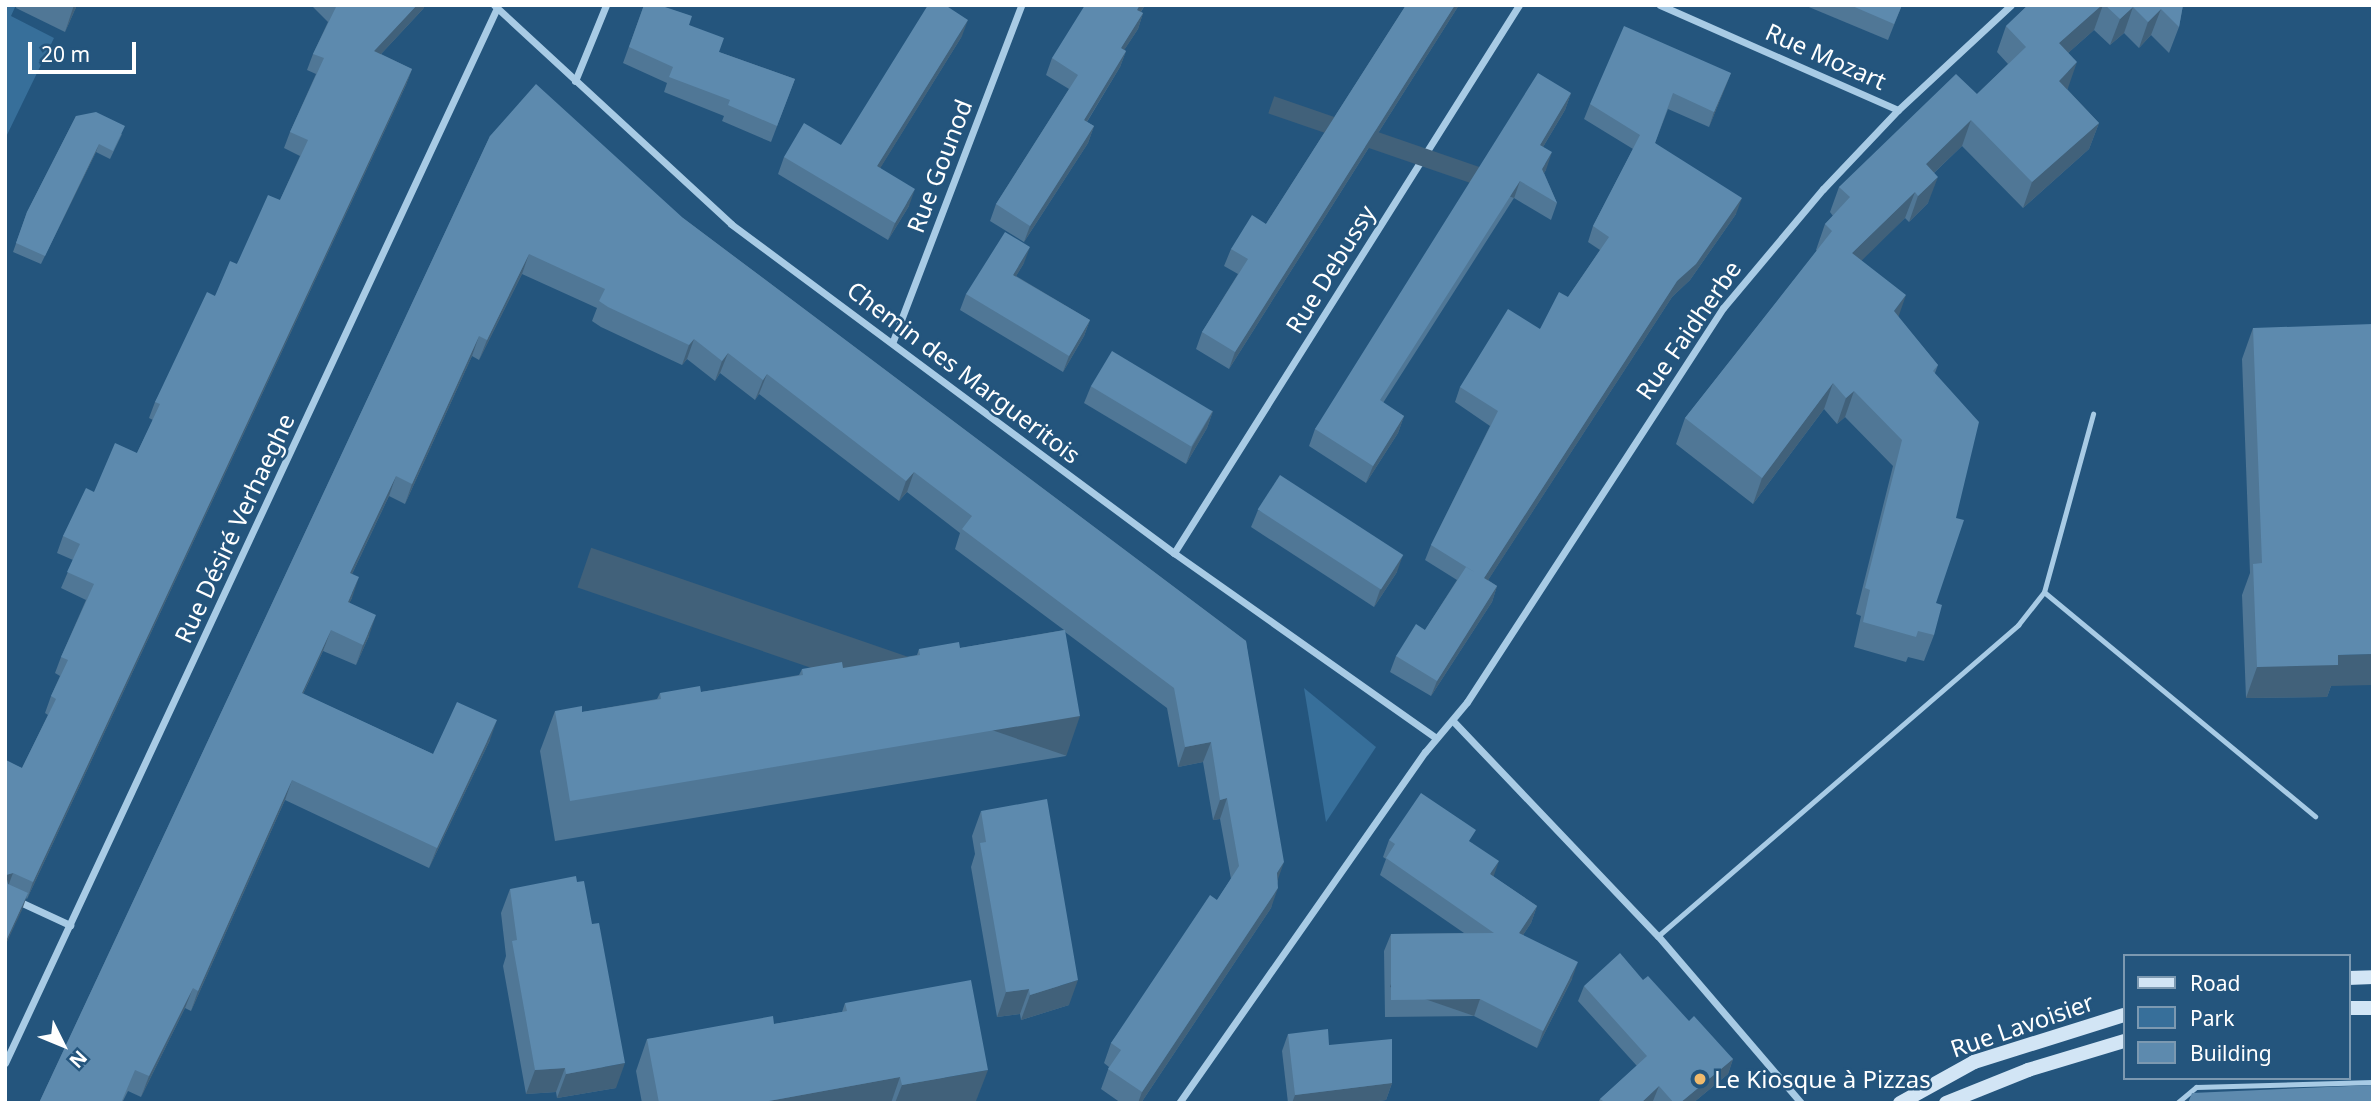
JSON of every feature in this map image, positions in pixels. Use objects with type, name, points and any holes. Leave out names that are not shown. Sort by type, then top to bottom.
[{"type":"main road","points":[[2350,978],[2373,977]]},
{"type":"main road","points":[[2350,1008],[2373,1008]]},
{"type":"main road","name":"Rue Lavoisier","points":[[1900,1103],[1974,1062],[2122,1016]]},
{"type":"main road","name":"Rue Lavoisier","points":[[1946,1103],[2028,1070],[2122,1042]]},
{"type":"street","points":[[575,81],[606,5]]},
{"type":"street","name":"Rue Gounod","points":[[893,341],[1021,5]]},
{"type":"street","name":"Rue Debussy","points":[[1174,553],[1519,5]]},
{"type":"street","name":"Rue Mozart","points":[[1660,5],[1898,110]]},
{"type":"street","name":"Rue Faidherbe","points":[[1179,1103],[1436,738],[1453,721],[1723,308],[1782,234],[1898,110],[2011,5]]},
{"type":"street","name":"Chemin des Margueritois","points":[[496,7],[731,224],[893,341],[1174,553],[1436,738]]},
{"type":"street","name":"Rue Désiré Verhaeghe","points":[[5,1063],[496,7]]},
{"type":"street","points":[[1453,721],[1658,936],[1801,1103]]},
{"type":"street","points":[[5,895],[70,925]]},
{"type":"lane","points":[[1658,936],[2018,625],[2044,593],[2093,414]]},
{"type":"lane","points":[[2044,593],[2315,816]]},
{"type":"lane","points":[[2177,1103],[2196,1087],[2373,1082]]},
{"type":"green space","points":[[5,5],[16,5],[11,16],[54,38],[5,139]]},
{"type":"green space","points":[[1304,688],[1376,747],[1326,822]]},
{"type":"building","points":[[334,5],[417,5],[374,51],[412,69],[33,882],[13,873],[6,875],[8,884],[28,893],[5,943],[5,762],[6,760],[22,768],[56,699],[51,696],[68,660],[61,657],[94,584],[67,572],[80,544],[63,536],[86,488],[94,492],[115,443],[137,453],[160,404],[155,402],[207,292],[215,296],[230,261],[237,264],[268,195],[280,200],[308,140],[290,132],[324,58],[313,54],[336,7]]},
{"type":"building","points":[[644,5],[659,5],[692,16],[689,25],[724,38],[719,52],[795,79],[777,126],[728,105],[730,100],[669,77],[673,67],[629,47]]},
{"type":"building","points":[[928,5],[945,5],[968,20],[877,166],[915,189],[895,223],[784,157],[804,123],[841,145]]},
{"type":"building","points":[[1085,5],[1140,5],[1137,10],[1143,13],[1121,48],[1126,51],[1084,120],[1094,126],[1030,226],[996,204],[1078,75],[1052,58]]},
{"type":"building","points":[[1406,5],[1455,5],[1235,352],[1202,332],[1248,259],[1231,249],[1252,215],[1266,224]]},
{"type":"building","points":[[1850,5],[1902,5],[1894,24]]},
{"type":"building","points":[[2028,5],[2102,5],[2059,43],[2077,62],[2059,81],[2099,123],[2032,182],[1971,120],[1926,164],[1938,177],[1918,196],[1915,192],[1852,253],[1906,295],[1894,311],[1938,365],[1933,371],[1979,422],[1956,518],[1964,520],[1936,603],[1942,605],[1934,635],[1918,631],[1916,637],[1863,622],[1870,590],[1865,588],[1902,440],[1854,391],[1846,398],[1833,383],[1762,478],[1685,418],[1832,231],[1825,224],[1850,197],[1839,187],[1956,74],[1977,94],[2026,47],[2006,26]]},
{"type":"building","points":[[2105,5],[2183,5],[2179,27],[2161,9],[2148,22],[2133,7],[2120,19]]},
{"type":"building","points":[[1624,26],[1731,73],[1714,112],[1673,93],[1655,143],[1742,198],[1696,264],[1677,281],[1484,578],[1497,586],[1437,681],[1396,656],[1416,624],[1425,630],[1466,567],[1476,573],[1431,545],[1498,411],[1460,387],[1508,309],[1540,329],[1559,292],[1568,297],[1609,237],[1593,226],[1640,135],[1590,104]]},
{"type":"building","points":[[1538,73],[1571,93],[1540,145],[1552,152],[1542,169],[1557,203],[1520,181],[1380,400],[1404,416],[1373,466],[1315,429]]},
{"type":"building","points":[[536,84],[683,218],[1246,641],[1284,862],[1277,873],[1278,888],[1142,1092],[1108,1069],[1121,1050],[1111,1043],[1210,895],[1217,900],[1239,866],[1227,798],[1220,800],[1211,742],[1185,747],[1174,688],[962,529],[972,516],[914,472],[906,481],[767,374],[763,380],[728,353],[722,361],[694,339],[689,345],[608,307],[599,301],[605,289],[529,254],[487,340],[479,336],[412,484],[396,476],[350,573],[359,577],[348,602],[376,615],[363,645],[331,630],[302,693],[433,754],[457,702],[497,720],[437,848],[292,780],[198,991],[193,988],[149,1076],[135,1070],[121,1103],[39,1103],[490,136]]},
{"type":"building","points":[[96,112],[125,126],[113,151],[99,144],[45,256],[16,243],[27,212],[76,116]]},
{"type":"building","points":[[1005,232],[1030,247],[1013,275],[1090,320],[1069,356],[966,294]]},
{"type":"building","points":[[2373,324],[2373,654],[2338,655],[2338,665],[2257,667],[2253,564],[2262,563],[2253,328]]},
{"type":"building","points":[[1112,351],[1212,411],[1191,446],[1091,386]]},
{"type":"building","points":[[1280,475],[1403,555],[1381,589],[1258,509]]},
{"type":"building","points":[[1065,630],[1080,716],[570,801],[555,711],[582,706],[582,712],[661,699],[660,693],[700,686],[701,692],[803,675],[802,669],[842,662],[843,668],[920,655],[919,649],[959,642],[960,648]]},
{"type":"building","points":[[1421,793],[1476,830],[1469,841],[1499,861],[1490,874],[1537,906],[1519,933],[1578,962],[1543,1031],[1480,999],[1391,1000],[1391,934],[1494,933],[1386,858],[1395,844],[1389,840]]},
{"type":"building","points":[[1047,799],[1078,980],[1030,995],[1029,989],[1006,992],[980,843],[986,842],[981,811]]},
{"type":"building","points":[[576,876],[577,882],[584,881],[592,924],[599,923],[625,1063],[566,1074],[565,1068],[535,1070],[512,941],[517,940],[510,889]]},
{"type":"building","points":[[1620,953],[1643,980],[1648,976],[1689,1021],[1694,1016],[1733,1059],[1680,1103],[1674,1103],[1659,1086],[1641,1103],[1606,1103],[1600,1099],[1647,1056],[1584,986]]},
{"type":"building","points":[[971,980],[988,1070],[902,1085],[900,1077],[758,1103],[659,1103],[647,1039],[773,1016],[774,1024],[847,1011],[845,1003]]},
{"type":"building","points":[[1328,1029],[1329,1045],[1392,1039],[1392,1083],[1295,1095],[1288,1034]]},
{"type":"building","points":[[2373,1085],[2373,1103],[2188,1103],[2192,1093]]},
{"type":"place","name":"Le Kiosque à Pizzas","points":[[1700,1079]]}]
